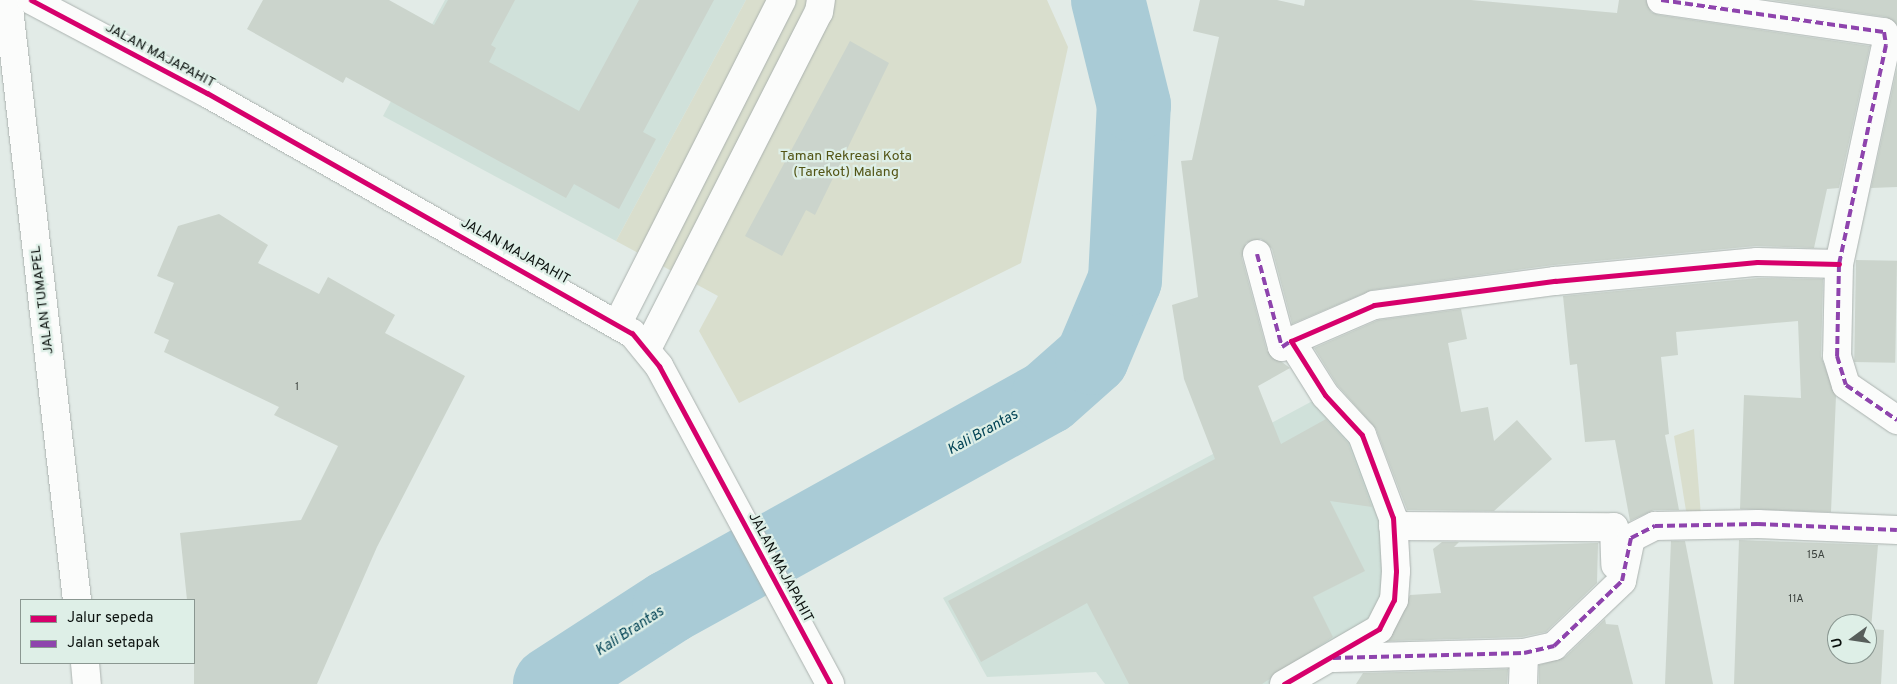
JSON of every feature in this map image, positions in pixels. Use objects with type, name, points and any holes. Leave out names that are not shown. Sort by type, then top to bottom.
[{"type":"street","name":"JALAN TUMAPEL","points":[[8,0],[77,599]]},
{"type":"street","name":"JALAN MAJAPAHIT","points":[[31,0],[208,93],[618,323],[647,349],[830,684]]},
{"type":"street","points":[[618,323],[782,0]]},
{"type":"street","points":[[647,349],[819,12],[821,0]]},
{"type":"street","points":[[1661,0],[1693,3],[1884,32],[1886,44],[1839,264],[1839,372],[1858,395],[1897,420]]},
{"type":"street","points":[[1257,254],[1282,346],[1374,305],[1555,280],[1757,262],[1839,264]]},
{"type":"street","points":[[1284,684],[1331,658],[1387,620],[1396,571],[1393,526],[1382,482],[1362,435],[1325,395],[1291,341]]},
{"type":"street","points":[[1331,658],[1524,653],[1554,646],[1616,586],[1624,575],[1631,538],[1655,526],[1758,524],[1897,530]]},
{"type":"street","points":[[1393,526],[1614,527],[1616,586]]},
{"type":"street","points":[[1523,684],[1524,653]]},
{"type":"street","points":[[84,664],[87,684]]},
{"type":"shaded area","points":[[445,0],[746,0],[616,241],[383,116]]},
{"type":"shaded area","points":[[1320,397],[1344,420],[1382,500],[1385,603],[1350,642],[1268,684],[1105,684],[1096,672],[987,677],[943,598]]},
{"type":"green space","name":"Taman Rekreasi Kota (Tarekot) Malang","points":[[746,0],[1047,0],[1068,47],[1021,263],[739,403],[699,331],[718,296],[616,241]]},
{"type":"green space","points":[[1694,429],[1701,516],[1687,517],[1674,436]]},
{"type":"building","points":[[263,0],[389,0],[434,25],[448,0],[515,0],[491,45],[496,48],[489,62],[579,111],[639,0],[714,0],[643,132],[656,139],[619,209],[574,184],[566,198],[346,77],[343,83],[247,29]]},
{"type":"building","points":[[1200,0],[1277,0],[1304,6],[1305,0],[1471,0],[1617,13],[1619,0],[1646,0],[1651,12],[1659,15],[1870,46],[1839,188],[1827,189],[1814,248],[1756,246],[1554,265],[1372,290],[1292,324],[1272,249],[1261,239],[1246,243],[1242,258],[1267,351],[1290,368],[1258,386],[1281,444],[1326,419],[1348,443],[1372,507],[1330,501],[1365,571],[1313,597],[1333,637],[1262,684],[1129,684],[1087,603],[981,662],[948,601],[1215,459],[1184,379],[1172,305],[1198,297],[1181,161],[1192,160],[1219,37],[1193,31]]},
{"type":"building","points":[[1771,0],[1897,0],[1897,25],[1886,17]]},
{"type":"building","points":[[850,41],[889,63],[815,215],[806,210],[782,256],[745,236]]},
{"type":"building","points":[[1897,68],[1897,187],[1871,188]]},
{"type":"building","points":[[219,214],[268,245],[258,263],[319,294],[328,277],[395,315],[385,333],[465,376],[377,547],[317,684],[194,684],[195,599],[187,599],[180,533],[301,520],[338,446],[274,415],[279,407],[164,352],[169,340],[154,333],[174,283],[157,276],[178,226]]},
{"type":"building","points":[[1856,260],[1897,261],[1895,363],[1854,362]]},
{"type":"building","points":[[1758,278],[1823,279],[1821,356],[1836,396],[1831,512],[1740,509],[1744,395],[1801,398],[1798,321],[1676,332],[1678,355],[1661,357],[1669,434],[1665,435],[1679,510],[1654,510],[1630,521],[1615,440],[1585,442],[1577,364],[1570,365],[1563,296]]},
{"type":"building","points":[[1461,309],[1467,339],[1448,343],[1461,412],[1488,407],[1494,441],[1517,420],[1552,459],[1494,511],[1407,510],[1376,429],[1337,385],[1314,348],[1378,320]]},
{"type":"building","points":[[1739,540],[1878,545],[1872,614],[1827,614],[1827,664],[1877,664],[1877,629],[1884,630],[1881,684],[1734,684]]},
{"type":"building","points":[[1671,541],[1685,541],[1713,684],[1665,684]]},
{"type":"building","points":[[1442,542],[1459,542],[1454,547],[1598,543],[1597,583],[1546,632],[1522,637],[1388,641],[1410,595],[1441,593],[1433,549]]},
{"type":"building","points":[[1605,619],[1606,624],[1618,625],[1633,684],[1539,684],[1539,665],[1565,657]]},
{"type":"building","points":[[1508,669],[1507,684],[1356,684],[1363,673]]},
{"type":"waterway","name":"Kali Brantas","points":[[550,684],[669,607],[1048,397],[1092,358],[1125,280],[1134,105],[1108,0]]},
{"type":"marked path","points":[[1661,0],[1884,32],[1886,45],[1839,264],[1837,356],[1846,385],[1897,420]]},
{"type":"marked path","points":[[1257,254],[1282,347],[1291,341]]},
{"type":"marked path","points":[[1333,658],[1524,653],[1554,646],[1622,581],[1631,538],[1655,526],[1758,524],[1897,530]]},
{"type":"cycle path","points":[[31,0],[207,93],[632,333],[659,366],[830,684]]},
{"type":"cycle path","points":[[1284,684],[1379,629],[1394,600],[1396,571],[1393,518],[1362,435],[1325,395],[1291,341],[1374,305],[1555,281],[1757,262],[1839,264]]}]
